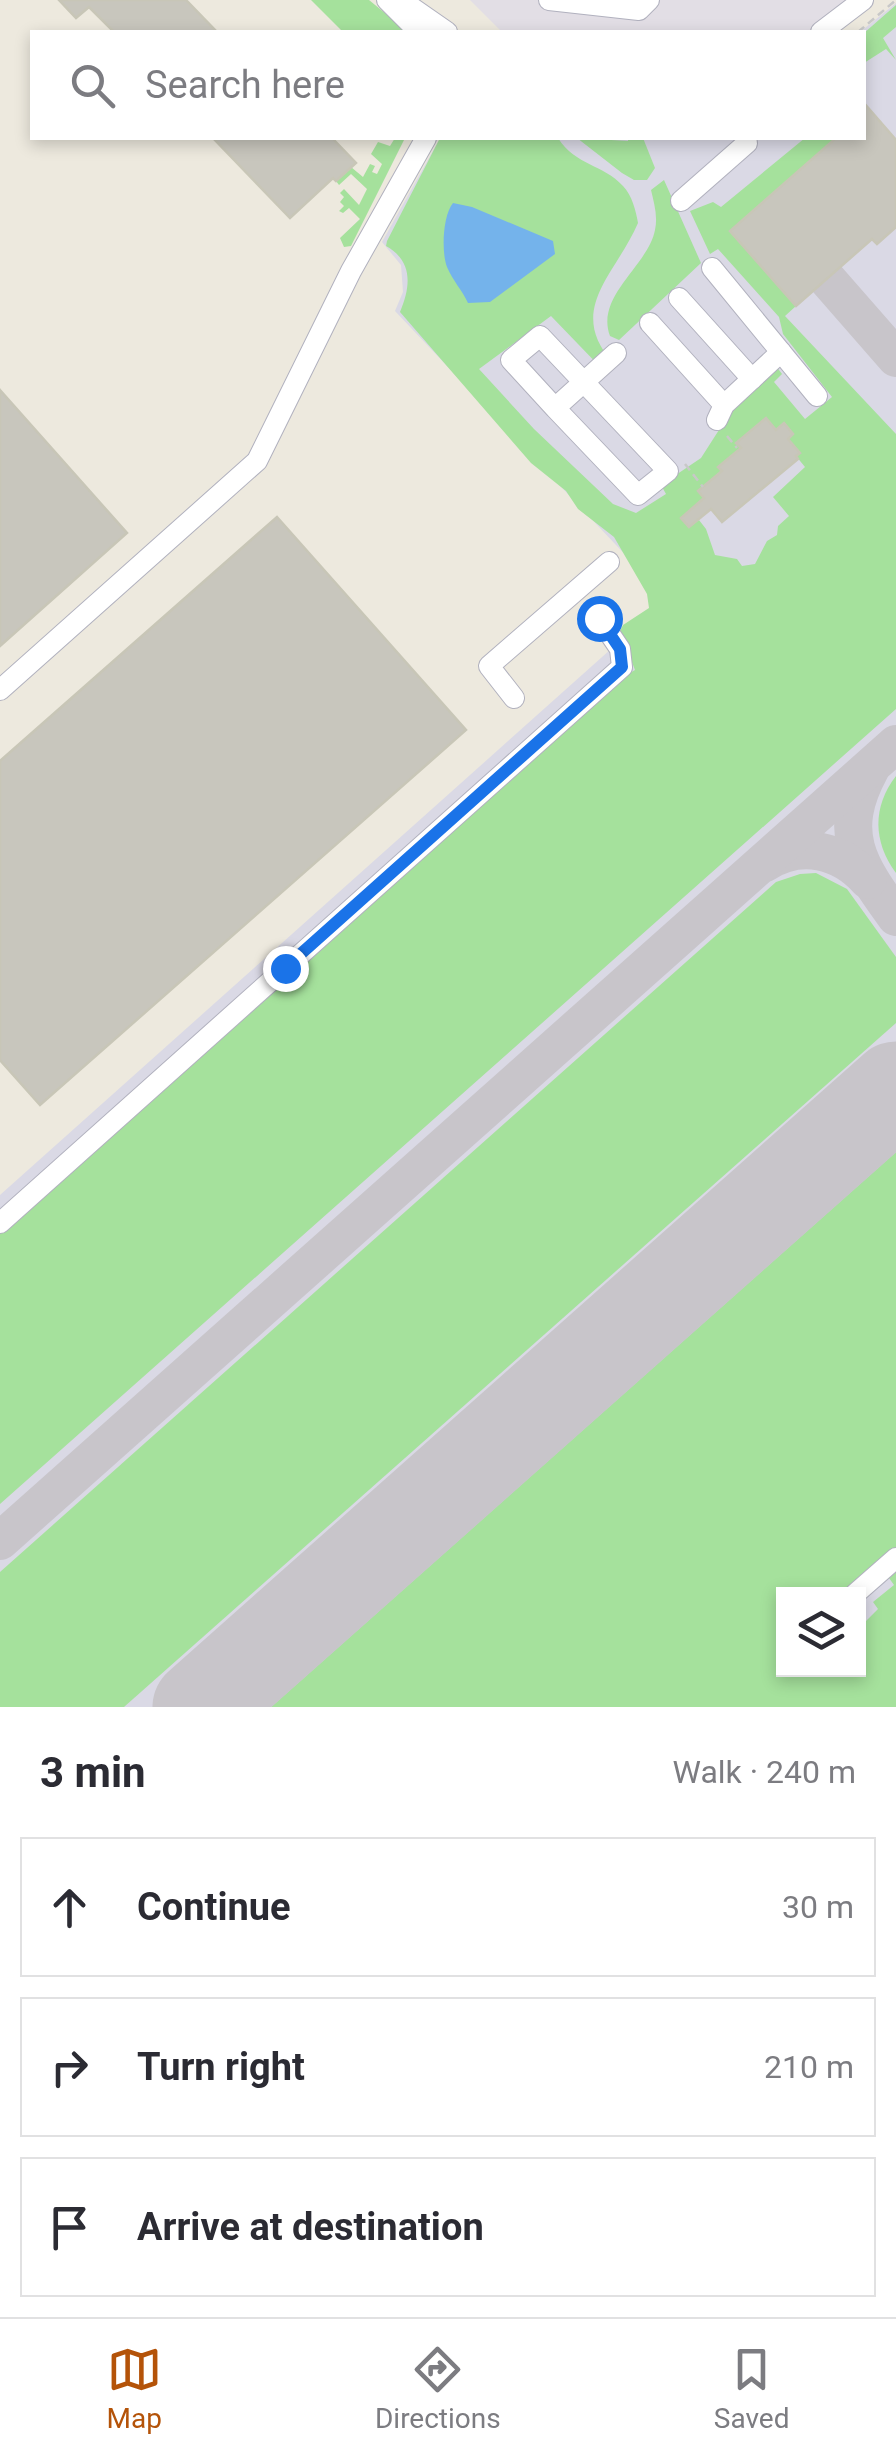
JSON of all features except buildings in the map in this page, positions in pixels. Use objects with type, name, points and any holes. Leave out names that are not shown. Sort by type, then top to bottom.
[{"type":"street","points":[[387,0],[417,30]]},
{"type":"street","points":[[401,0],[443,30]]},
{"type":"street","points":[[549,0],[639,10],[649,0]]},
{"type":"street","points":[[824,30],[863,0]]},
{"type":"street","points":[[0,690],[257,461],[351,271],[425,140]]},
{"type":"street","points":[[681,201],[747,143]]},
{"type":"street","points":[[712,268],[817,396]]},
{"type":"street","points":[[679,298],[752,379]]},
{"type":"street","points":[[650,323],[720,418],[781,352]]},
{"type":"street","points":[[540,336],[668,471],[638,495],[555,408],[511,360],[540,336]]},
{"type":"street","points":[[555,408],[616,354]]},
{"type":"street","points":[[514,698],[489,666],[609,562]]},
{"type":"street","points":[[0,1224],[622,667],[620,649],[599,618]]},
{"type":"street","points":[[863,1587],[896,1558]]},
{"type":"path","points":[[860,30],[896,0]]},
{"type":"path","points":[[720,418],[737,448]]},
{"type":"path","points":[[684,463],[703,487]]},
{"type":"shaded area","points":[[470,0],[857,0],[825,30],[500,30]]},
{"type":"shaded area","points":[[896,3],[896,1707],[0,1707],[0,1195],[667,599],[395,311],[403,292],[401,265],[382,242],[439,140],[866,140],[866,30],[862,30]]},
{"type":"green space","points":[[311,0],[369,0],[406,30],[341,30]]},
{"type":"green space","points":[[896,5],[896,27],[883,38],[896,60],[886,49],[866,62],[866,31]]},
{"type":"green space","points":[[394,140],[404,140],[351,246],[344,247],[340,238],[360,219],[349,208],[343,213],[339,211],[344,206],[340,193],[344,189],[359,205],[367,189],[351,174],[339,185],[336,181],[351,167],[363,177],[370,164],[377,174],[382,164],[371,154],[378,142],[390,146]]},
{"type":"green space","points":[[439,140],[560,140],[581,160],[623,186],[638,223],[607,277],[594,310],[600,345],[614,364],[605,372],[551,316],[479,369],[534,429],[613,504],[636,513],[666,494],[661,485],[701,458],[742,394],[776,366],[782,374],[774,382],[805,419],[832,397],[783,334],[779,317],[718,249],[710,254],[690,211],[713,202],[721,207],[803,140],[834,140],[791,178],[796,306],[785,316],[896,434],[896,709],[0,1504],[0,1227],[621,678],[635,670],[620,631],[649,608],[647,594],[614,537],[578,509],[566,491],[531,463],[400,312],[407,275],[401,259],[386,246]],"holes":[[[785,423],[793,434],[788,439],[805,467],[773,497],[789,516],[778,526],[777,535],[767,541],[755,564],[742,566],[737,559],[715,555],[699,520],[689,527],[681,518],[704,498],[699,490],[726,476],[719,466],[737,452],[745,453],[737,443]]]},
{"type":"green space","points":[[580,140],[644,140],[655,168],[647,180],[634,180]]},
{"type":"green space","points":[[664,180],[701,263],[619,340],[610,336],[610,308],[650,243],[656,220],[651,190]]},
{"type":"green space","points":[[896,776],[896,873],[883,849],[878,824],[883,800]]},
{"type":"green space","points":[[816,873],[847,889],[896,957],[896,1023],[124,1707],[0,1707],[0,1572],[776,882]]},
{"type":"green space","points":[[896,1152],[896,1551],[855,1587],[776,1587],[776,1677],[866,1677],[866,1621],[878,1609],[873,1602],[894,1585],[889,1578],[880,1585],[896,1562],[896,1707],[271,1707]]},
{"type":"water","points":[[453,203],[472,207],[553,241],[555,254],[490,302],[468,303],[445,260],[445,224]]},
{"type":"taxiway","points":[[827,279],[896,358]]},
{"type":"taxiway","points":[[0,1541],[896,744]]},
{"type":"taxiway","points":[[870,770],[854,812],[856,848],[871,881],[896,917]]},
{"type":"taxiway","points":[[765,863],[792,852],[820,852],[846,861],[868,880]]},
{"type":"runway","points":[[200,1707],[896,1089]]},
{"type":"route","points":[[285,968],[622,667],[620,649],[599,618]]}]
